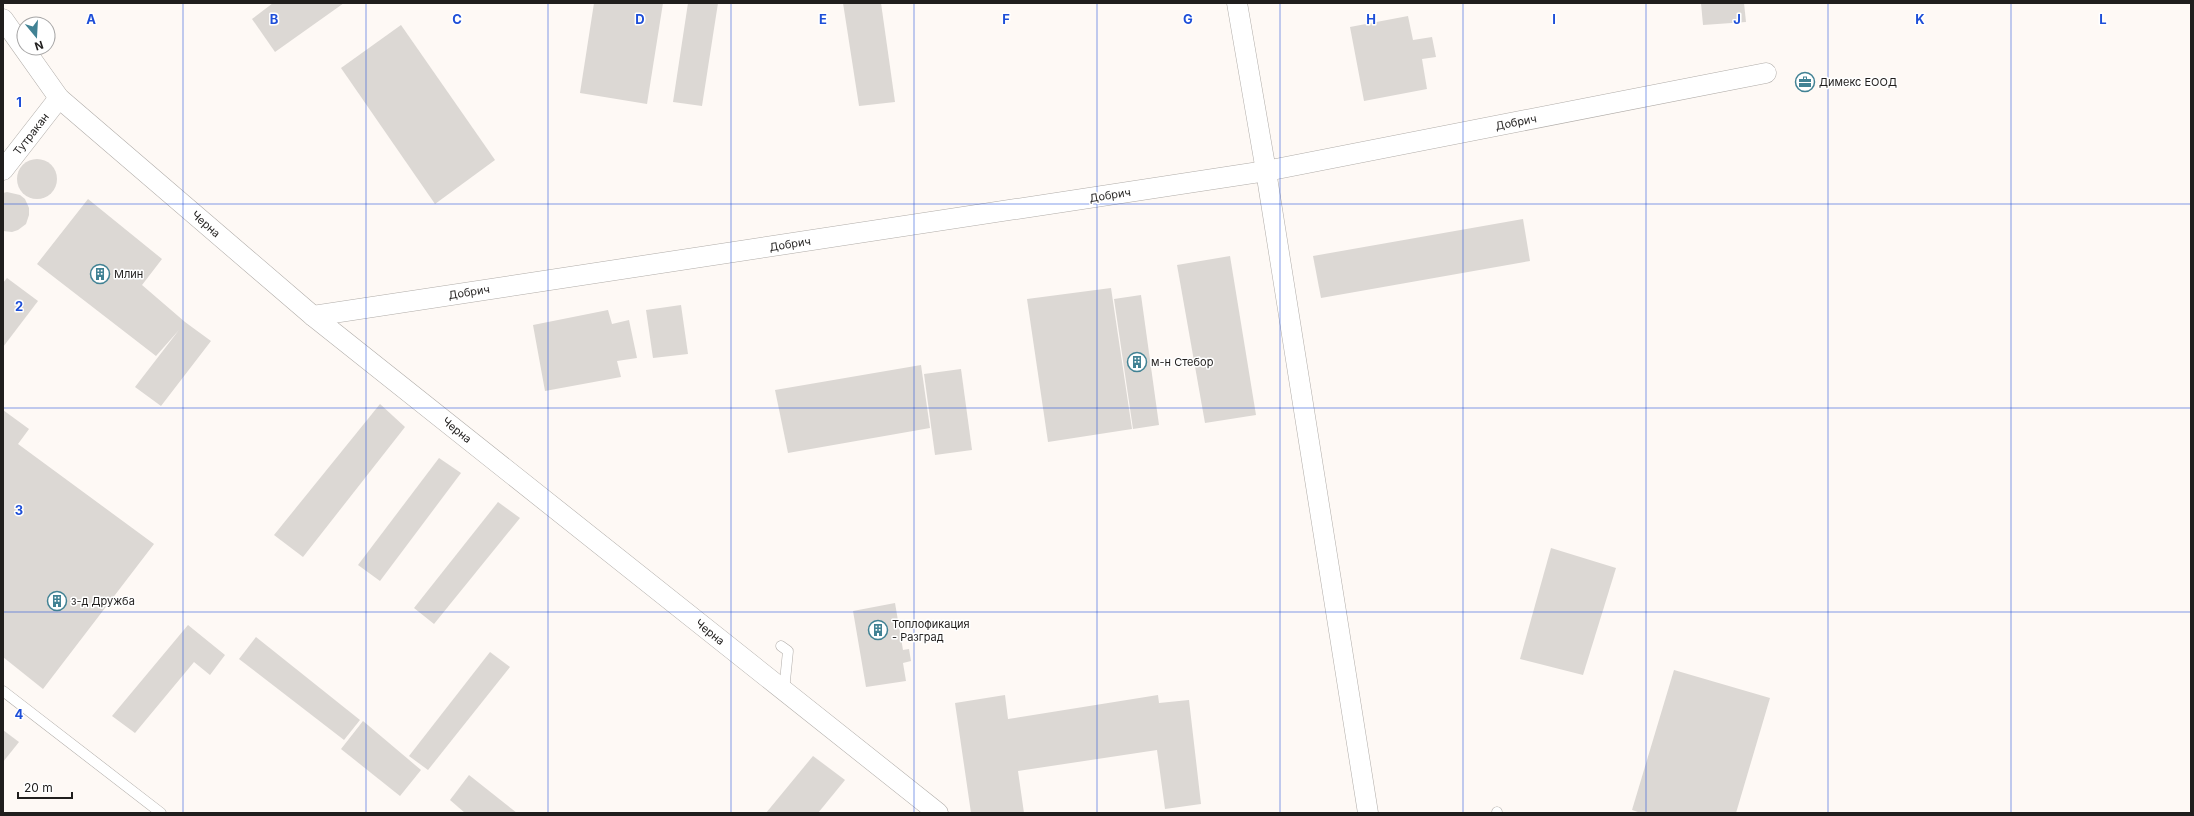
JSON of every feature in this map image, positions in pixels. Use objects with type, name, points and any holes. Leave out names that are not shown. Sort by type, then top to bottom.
[{"type":"street","points":[[1236,3],[1266,171],[1368,813]]},
{"type":"street","name":"Черна","points":[[3,19],[59,98],[313,316],[938,813]]},
{"type":"street","name":"Добрич","points":[[313,316],[1266,171],[1766,74]]},
{"type":"street","name":"Тутракан","points":[[3,170],[59,98]]},
{"type":"lane","points":[[781,646],[788,651],[784,691]]},
{"type":"lane","points":[[3,692],[161,813]]},
{"type":"building","points":[[273,3],[344,3],[275,52],[252,19]]},
{"type":"building","points":[[594,3],[663,3],[647,104],[580,93]]},
{"type":"building","points":[[688,3],[718,3],[702,106],[673,102]]},
{"type":"building","points":[[843,3],[881,3],[895,102],[859,106]]},
{"type":"building","points":[[1701,3],[1744,3],[1746,22],[1703,25]]},
{"type":"building","points":[[1408,16],[1413,40],[1432,37],[1436,57],[1422,59],[1427,89],[1364,101],[1350,27]]},
{"type":"building","points":[[401,25],[495,160],[435,204],[341,68]]},
{"type":"building","points":[[37,159],[48,162],[54,168],[57,179],[54,190],[48,196],[37,199],[26,196],[20,190],[17,179],[20,168],[26,162]]},
{"type":"building","points":[[7,192],[20,195],[25,199],[29,208],[29,215],[26,224],[18,230],[12,232],[3,231],[3,193]]},
{"type":"building","name":"Млин","points":[[88,199],[162,259],[142,285],[185,322],[211,341],[161,406],[135,387],[179,330],[156,356],[37,264]]},
{"type":"building","points":[[1523,219],[1530,261],[1321,298],[1313,256]]},
{"type":"building","points":[[1230,256],[1256,415],[1205,423],[1177,265]]},
{"type":"building","points":[[7,278],[38,301],[3,347],[3,283]]},
{"type":"building","points":[[1111,288],[1132,429],[1048,442],[1027,299]]},
{"type":"building","name":"м-н Стебор","points":[[1141,295],[1159,425],[1133,429],[1114,299]]},
{"type":"building","points":[[681,305],[688,354],[653,358],[646,310]]},
{"type":"building","points":[[608,310],[612,324],[629,320],[637,358],[617,361],[621,377],[545,391],[533,325]]},
{"type":"building","points":[[921,365],[930,428],[788,453],[775,390]]},
{"type":"building","points":[[961,369],[972,450],[935,455],[924,374]]},
{"type":"building","points":[[380,404],[405,427],[303,557],[274,535]]},
{"type":"building","name":"з-д Дружба","points":[[3,410],[29,429],[18,444],[154,544],[43,689],[3,657]]},
{"type":"building","points":[[439,458],[461,473],[380,581],[358,565]]},
{"type":"building","points":[[498,502],[520,518],[434,624],[414,608]]},
{"type":"building","points":[[1551,548],[1616,568],[1583,675],[1520,659]]},
{"type":"building","name":"Топлофикация - Разград","points":[[895,603],[903,650],[909,649],[911,661],[903,663],[906,681],[866,687],[853,611]]},
{"type":"building","points":[[188,625],[225,655],[210,675],[194,662],[135,733],[112,716]]},
{"type":"building","points":[[256,637],[360,720],[344,740],[239,659]]},
{"type":"building","points":[[490,652],[510,667],[428,770],[409,756]]},
{"type":"building","points":[[1674,670],[1770,698],[1736,813],[1641,813],[1632,810]]},
{"type":"building","points":[[1005,695],[1008,719],[1158,695],[1159,703],[1189,700],[1201,804],[1165,809],[1157,750],[1018,771],[1024,813],[971,813],[955,703]]},
{"type":"building","points":[[363,721],[421,770],[400,796],[341,749]]},
{"type":"building","points":[[3,730],[19,742],[3,762]]},
{"type":"building","points":[[813,756],[845,780],[818,813],[766,813]]},
{"type":"building","points":[[469,775],[517,813],[465,813],[450,800]]},
{"type":"place","name":"Димекс ЕООД","points":[[1805,82]]},
{"type":"place","name":"Млин","points":[[100,274]]},
{"type":"place","name":"м-н Стебор","points":[[1137,362]]},
{"type":"place","name":"з-д Дружба","points":[[57,601]]},
{"type":"place","name":"Топлофикация - Разград","points":[[878,630]]}]
